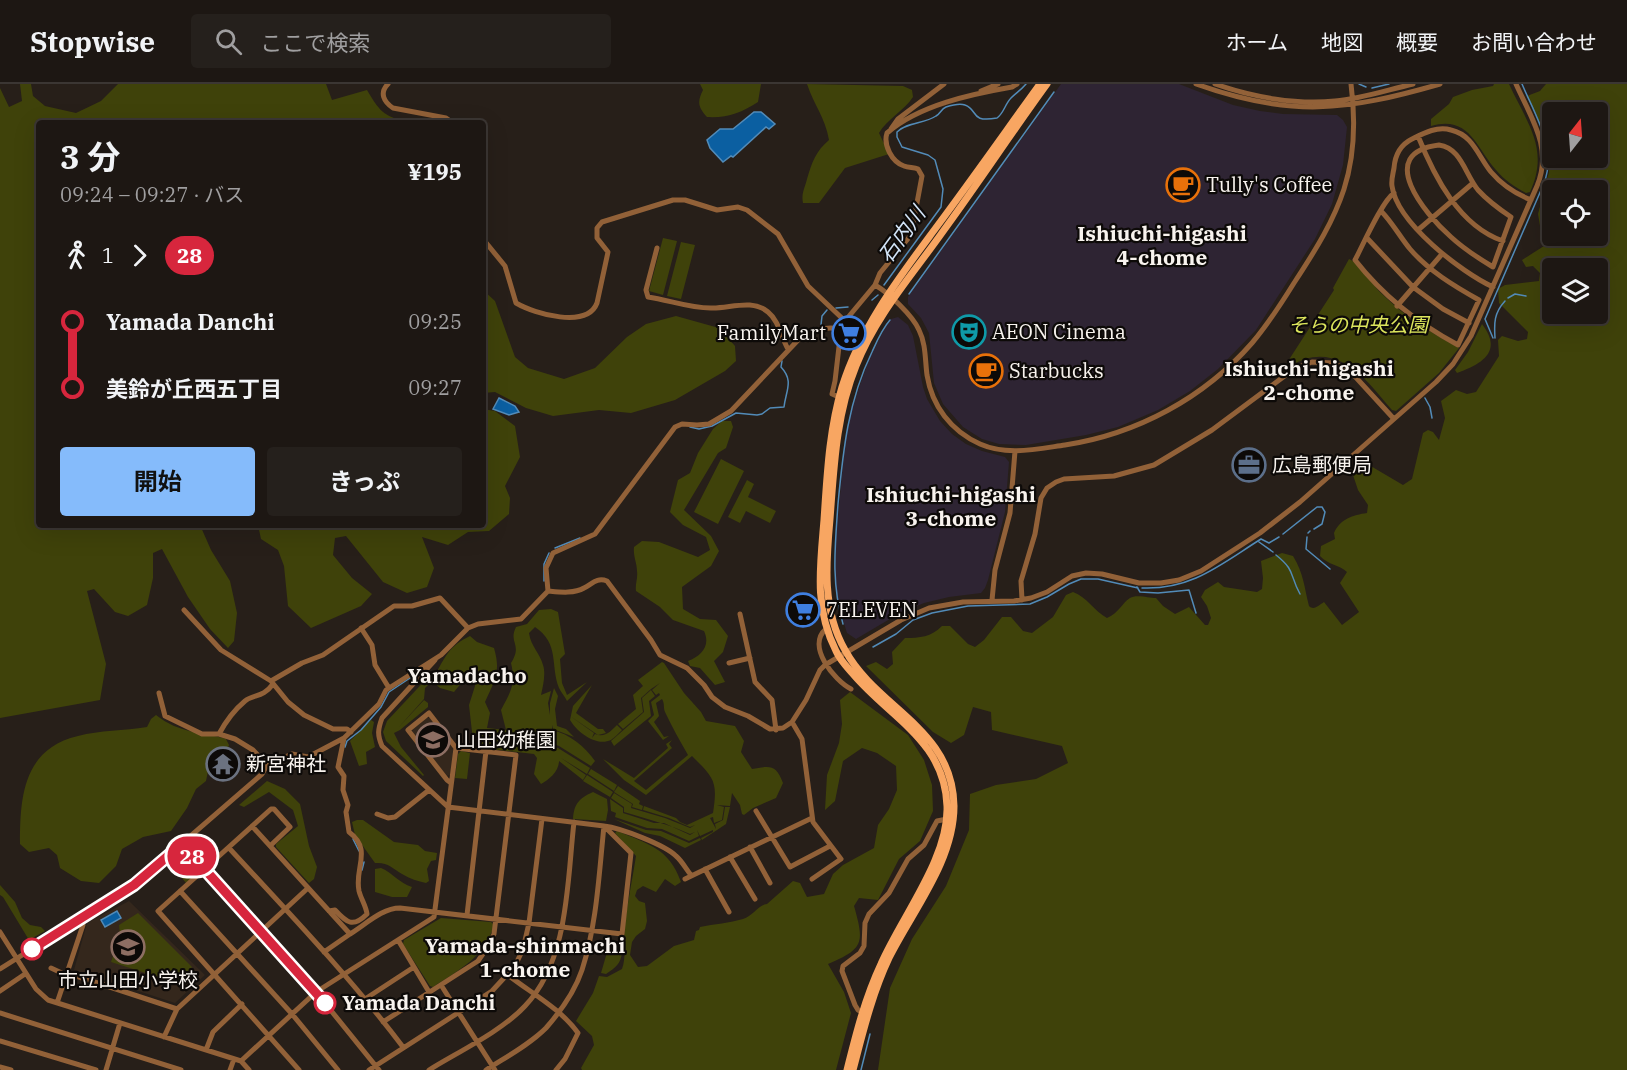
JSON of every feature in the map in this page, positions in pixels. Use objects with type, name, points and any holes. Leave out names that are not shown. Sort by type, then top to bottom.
[{"type":"main road","points":[[853,1070],[873,981],[889,945],[938,855],[946,831],[947,819],[945,785],[926,744],[866,689],[826,629],[820,599],[820,572],[830,449],[839,397],[859,344],[890,297],[1006,131],[1041,88],[1049,84]]},
{"type":"main road","points":[[847,1070],[865,1013],[888,960],[939,869],[947,850],[953,827],[954,804],[946,768],[936,748],[919,727],[866,680],[842,655],[827,589],[828,533],[840,418],[856,365],[890,297],[945,229],[1041,88]]},
{"type":"street","points":[[388,84],[383,96],[387,104],[393,108],[449,120]]},
{"type":"street","points":[[839,397],[832,394],[841,329],[875,285],[880,273],[911,235],[922,177],[918,169],[900,164],[891,154],[886,137],[898,119],[944,84]]},
{"type":"street","points":[[974,94],[998,84]]},
{"type":"street","points":[[890,130],[951,100],[1017,84]]},
{"type":"street","points":[[1196,84],[1287,100],[1326,102],[1385,99],[1440,84]]},
{"type":"street","points":[[875,285],[914,322],[921,333],[929,385],[935,402],[945,417],[960,432],[980,444],[997,450],[1016,451],[1096,439],[1150,420],[1201,390],[1241,355],[1269,320],[1319,245],[1345,190],[1350,165],[1354,133],[1351,84]]},
{"type":"street","points":[[1215,87],[1258,103],[1296,108],[1327,108],[1413,84]]},
{"type":"street","points":[[812,818],[688,877],[679,857],[670,850],[615,827],[448,807],[382,746],[378,736],[378,727],[382,718],[468,628],[478,624],[521,619],[548,591],[578,591],[602,579],[607,581],[660,655],[687,668],[704,684],[712,697],[726,707],[776,730],[792,722],[799,713],[820,670],[825,665],[920,611],[951,603],[1022,600],[1042,594],[1081,573],[1096,573],[1152,583],[1179,580],[1201,571],[1273,525],[1443,376],[1456,360],[1471,336],[1543,171],[1544,152],[1516,84]]},
{"type":"street","points":[[1493,287],[1468,273],[1442,254],[1418,230],[1394,193],[1392,181],[1398,152],[1407,141],[1418,136],[1443,129],[1455,131],[1472,142],[1496,178],[1531,200]]},
{"type":"street","points":[[1418,136],[1443,189],[1452,201],[1474,223],[1503,241]]},
{"type":"street","points":[[1439,145],[1450,148],[1457,155],[1473,183],[1490,202],[1511,217],[1493,267],[1462,246],[1432,218],[1417,197],[1407,177],[1411,157],[1424,149],[1439,145]]},
{"type":"street","points":[[1418,230],[1473,183]]},
{"type":"street","points":[[1381,211],[1413,252],[1429,268],[1479,300],[1458,345],[1422,325],[1397,306],[1355,261],[1381,211],[1394,193]]},
{"type":"street","points":[[486,242],[501,259],[516,303],[554,317],[587,315],[597,303],[608,256],[607,248],[597,238],[599,225],[606,220],[665,202],[685,200],[717,210],[738,207],[747,210],[778,234],[808,286],[845,321]]},
{"type":"street","points":[[1367,238],[1413,287],[1443,309],[1469,323]]},
{"type":"street","points":[[657,248],[646,290],[648,297],[708,308],[738,305],[762,308],[768,311],[778,325],[788,349]]},
{"type":"street","points":[[1397,306],[1442,254]]},
{"type":"street","points":[[548,591],[546,568],[553,553],[595,534],[675,427],[682,424],[709,424],[727,414],[800,338],[814,330],[829,327],[841,329]]},
{"type":"street","points":[[1022,600],[1021,581],[1035,534],[1041,498],[1047,488],[1056,482],[1064,479],[1114,476],[1154,465],[1212,430],[1294,369],[1312,362],[1333,363],[1350,371],[1394,419]]},
{"type":"street","points":[[992,600],[995,570],[1010,513],[1016,451]]},
{"type":"street","points":[[219,734],[230,714],[247,699],[257,698],[272,682],[302,663],[323,655],[394,606],[412,606],[440,598],[468,628]]},
{"type":"street","points":[[184,610],[220,650],[272,682],[288,702],[311,719],[333,729],[347,729],[351,732]]},
{"type":"street","points":[[740,614],[755,681],[772,700],[776,730]]},
{"type":"street","points":[[361,628],[372,645],[375,665],[389,687]]},
{"type":"street","points":[[826,629],[820,639],[825,665],[839,682],[851,689]]},
{"type":"street","points":[[0,969],[134,885],[262,774],[267,765],[292,754],[308,757],[344,738],[379,704],[389,687],[441,655]]},
{"type":"street","points":[[729,663],[750,658]]},
{"type":"street","points":[[159,693],[165,716],[202,734],[219,734],[235,739],[253,750],[267,765]]},
{"type":"street","points":[[241,1061],[316,992],[434,917],[452,783],[456,748],[429,713],[408,730],[447,780],[452,783]]},
{"type":"street","points":[[792,722],[802,739],[812,818],[841,859],[812,879]]},
{"type":"street","points":[[329,911],[334,910],[344,920],[351,923],[355,923],[367,914],[358,883],[363,853],[354,836],[349,832],[346,812],[348,805],[343,790],[344,776],[338,767],[344,738]]},
{"type":"street","points":[[383,1022],[478,961],[488,948],[497,920],[516,755],[456,748]]},
{"type":"street","points":[[467,915],[486,751]]},
{"type":"street","points":[[377,814],[388,818],[395,817],[429,790]]},
{"type":"street","points":[[270,846],[290,827],[274,809],[271,809],[158,911],[299,1070]]},
{"type":"street","points":[[756,812],[790,867],[830,846]]},
{"type":"street","points":[[369,1070],[492,991],[508,975],[520,957],[529,923],[542,819]]},
{"type":"street","points":[[865,1013],[855,1005],[842,970],[843,966],[860,953],[864,946],[865,922],[868,914],[889,894],[908,859],[924,845],[937,821],[947,819]]},
{"type":"street","points":[[429,1070],[509,1020],[526,1005],[550,970],[562,927],[574,822]]},
{"type":"street","points":[[252,826],[351,934]]},
{"type":"street","points":[[324,952],[393,908],[621,934],[631,853],[604,826]]},
{"type":"street","points":[[486,1070],[494,1068],[532,1040],[545,1028],[574,990],[582,972],[592,931],[604,826]]},
{"type":"street","points":[[182,844],[316,992],[377,1067]]},
{"type":"street","points":[[750,847],[770,883]]},
{"type":"street","points":[[229,848],[324,952],[403,1047]]},
{"type":"street","points":[[730,857],[755,899]]},
{"type":"street","points":[[705,869],[729,912]]},
{"type":"street","points":[[164,1037],[177,1009],[236,952],[308,888]]},
{"type":"street","points":[[180,891],[292,1014],[338,1070]]},
{"type":"street","points":[[57,1003],[82,925],[81,918]]},
{"type":"street","points":[[0,932],[25,974],[42,996],[57,1003],[241,1061],[249,1070]]},
{"type":"street","points":[[398,940],[429,992]]},
{"type":"street","points":[[365,999],[414,967]]},
{"type":"street","points":[[51,968],[177,1009]]},
{"type":"street","points":[[0,991],[25,974]]},
{"type":"street","points":[[508,975],[572,1023],[578,1033],[565,1059],[556,1070]]},
{"type":"street","points":[[441,985],[494,1068]]},
{"type":"street","points":[[206,1050],[213,1032],[242,1004]]},
{"type":"street","points":[[0,1013],[181,1070]]},
{"type":"street","points":[[105,1070],[120,1023]]},
{"type":"street","points":[[0,1041],[96,1070]]},
{"type":"street","points":[[230,1070],[234,1059]]},
{"type":"street","points":[[0,1067],[10,1070]]},
{"type":"shaded area","points":[[1061,84],[1179,84],[1233,105],[1260,111],[1283,114],[1337,115],[1347,127],[1343,165],[1332,204],[1315,239],[1256,330],[1218,369],[1190,391],[1158,410],[1118,427],[1026,445],[999,444],[982,439],[963,427],[943,404],[934,383],[929,333],[921,318],[908,304],[908,297]]},
{"type":"shaded area","points":[[898,317],[908,325],[913,336],[923,387],[940,421],[966,444],[1005,457],[1009,462],[1005,512],[988,580],[981,593],[924,603],[900,613],[856,639],[847,633],[835,584],[836,538],[845,443],[853,405],[869,359],[886,326],[891,319]]},
{"type":"shaded area","name":"山田幼稚園","points":[[426,718],[430,718],[454,749],[451,775],[446,776],[412,732],[413,728]]},
{"type":"shaded area","name":"市立山田小学校","points":[[129,901],[205,975],[175,1003],[74,970],[87,923]]},
{"type":"green space","points":[[20,84],[31,84],[33,96],[45,106],[76,113],[101,101],[118,84],[326,84],[332,100],[367,90],[380,109],[400,120],[36,120],[36,528],[201,528],[211,550],[230,581],[237,613],[234,641],[228,648],[210,629],[188,597],[162,549],[153,553],[153,578],[147,605],[128,616],[115,612],[94,589],[87,591],[106,664],[100,700],[0,718],[0,88],[9,107],[22,101]]},
{"type":"green space","points":[[700,84],[761,84],[758,102],[734,114],[707,117],[700,107],[699,101],[703,90]]},
{"type":"green space","points":[[807,84],[903,86],[912,90],[913,97],[879,133],[889,154],[845,168],[819,203],[803,203],[803,193],[815,157],[829,140],[825,124]]},
{"type":"green space","points":[[1494,84],[1509,84],[1534,136],[1538,162],[1536,177],[1530,192],[1526,193],[1503,177],[1463,129],[1455,125],[1431,126],[1431,119],[1449,104],[1453,97]]},
{"type":"green space","points":[[1546,84],[1627,84],[1627,1070],[878,1070],[890,988],[912,939],[946,886],[969,830],[970,794],[996,785],[1036,779],[1068,763],[1062,746],[992,730],[991,712],[973,707],[964,735],[951,743],[933,732],[866,666],[876,662],[887,669],[893,664],[892,652],[905,638],[925,636],[934,633],[942,626],[950,626],[968,644],[975,647],[984,640],[1002,617],[1011,617],[1023,631],[1032,633],[1053,617],[1066,595],[1073,592],[1107,618],[1130,598],[1139,596],[1156,598],[1175,614],[1189,607],[1205,625],[1208,625],[1211,618],[1201,597],[1205,590],[1218,582],[1224,587],[1257,592],[1262,589],[1261,561],[1282,553],[1293,556],[1297,563],[1309,606],[1315,608],[1324,602],[1342,625],[1359,612],[1340,583],[1347,572],[1320,556],[1321,546],[1335,539],[1334,533],[1343,521],[1367,513],[1368,505],[1358,490],[1353,475],[1359,463],[1369,465],[1403,485],[1412,479],[1423,433],[1428,430],[1433,432],[1439,440],[1445,418],[1441,401],[1456,390],[1467,394],[1476,392],[1499,356],[1498,340],[1502,336],[1518,341],[1527,339],[1528,332],[1499,303],[1498,289],[1505,285],[1539,281],[1540,273],[1533,266],[1526,267],[1522,260],[1544,246],[1608,246],[1608,180],[1547,180],[1549,168],[1608,168],[1608,102],[1542,102],[1542,129],[1527,96],[1540,91]]},
{"type":"green space","points":[[1542,199],[1542,230],[1540,226],[1538,214]]},
{"type":"green space","points":[[663,238],[677,241],[663,295],[649,291]]},
{"type":"green space","points":[[681,242],[695,245],[681,299],[667,296]]},
{"type":"green space","name":"そらの中央公園","points":[[1349,259],[1381,293],[1408,317],[1459,348],[1439,373],[1396,411],[1392,410],[1355,371],[1332,358],[1305,359],[1281,372],[1334,290]]},
{"type":"green space","points":[[486,293],[495,301],[515,357],[528,368],[564,379],[595,368],[627,337],[646,324],[676,316],[719,328],[735,346],[736,361],[725,371],[675,400],[631,413],[599,410],[553,416],[526,408],[495,392],[486,393]]},
{"type":"green space","points":[[1482,324],[1491,342],[1487,355],[1482,361],[1457,373],[1455,370],[1468,352]]},
{"type":"green space","points":[[486,410],[495,411],[515,426],[520,457],[505,486],[510,498],[509,514],[489,531],[468,532],[448,545],[422,537],[434,568],[427,587],[407,593],[383,582],[346,536],[335,538],[333,555],[352,578],[372,594],[361,606],[311,628],[288,606],[284,566],[278,550],[261,539],[259,528],[486,528]]},
{"type":"green space","points":[[722,421],[731,421],[733,427],[726,448],[718,453],[684,510],[711,536],[719,551],[711,566],[682,587],[683,609],[700,619],[716,620],[728,636],[723,652],[714,661],[725,682],[715,685],[700,668],[690,666],[688,661],[704,650],[706,636],[704,631],[673,620],[660,607],[636,591],[637,568],[634,547],[642,541],[659,542],[698,557],[710,550],[706,537],[683,525],[670,512],[678,480],[690,473],[698,453],[713,429]]},
{"type":"green space","points":[[721,459],[744,471],[718,524],[694,512]]},
{"type":"green space","points":[[747,480],[754,484],[748,497],[776,511],[770,523],[746,511],[740,523],[728,517]]},
{"type":"green space","points":[[551,609],[558,612],[565,654],[560,659],[562,683],[567,695],[587,682],[567,701],[556,679],[553,655],[548,640],[535,627],[529,633],[544,669],[541,695],[551,691],[548,703],[550,715],[554,688],[558,696],[555,709],[557,726],[566,729],[574,737],[553,729],[552,725],[552,730],[576,742],[595,761],[591,766],[559,746],[540,740],[542,743],[558,748],[590,768],[587,774],[561,758],[586,775],[583,780],[559,761],[553,775],[541,784],[534,774],[537,758],[534,754],[467,746],[473,741],[469,705],[475,686],[476,671],[467,676],[454,692],[440,688],[432,681],[425,688],[424,699],[398,728],[424,700],[428,703],[428,707],[394,733],[401,747],[423,776],[386,741],[383,732],[387,721],[431,674],[434,677],[452,648],[470,636],[477,642],[494,648],[497,670],[485,702],[490,713],[487,728],[506,730],[501,710],[513,682],[511,663],[516,652],[514,632],[516,627],[527,624],[539,610]]},
{"type":"green space","points":[[662,662],[706,721],[735,726],[744,741],[741,752],[752,769],[768,767],[778,772],[783,783],[776,798],[753,808],[744,815],[732,793],[730,806],[717,805],[724,807],[722,820],[714,823],[713,817],[710,818],[716,829],[715,824],[723,820],[725,807],[730,807],[726,824],[702,840],[701,838],[713,830],[700,836],[697,830],[699,836],[689,841],[662,829],[647,828],[615,817],[616,813],[611,811],[610,799],[623,808],[623,813],[661,823],[624,812],[624,807],[611,798],[614,793],[632,804],[631,808],[690,828],[695,825],[690,827],[643,810],[644,806],[676,818],[687,825],[713,813],[715,794],[713,781],[692,756],[646,795],[624,780],[603,759],[634,778],[668,748],[666,744],[672,740],[669,744],[672,748],[634,781],[646,790],[688,755],[665,712],[662,699],[656,703],[659,716],[654,722],[664,737],[669,736],[663,740],[648,721],[654,715],[651,702],[660,695],[659,693],[656,695],[652,690],[660,683],[641,698],[643,712],[623,729],[618,724],[636,709],[633,695],[643,686],[638,680]]},
{"type":"green space","points":[[592,685],[576,713],[598,729],[603,729],[606,733],[598,735],[571,717],[573,706]]},
{"type":"green space","points":[[651,690],[655,696],[649,701],[651,716],[614,746],[611,741],[644,712],[642,698]]},
{"type":"green space","points":[[850,692],[908,735],[924,760],[932,785],[933,811],[920,841],[899,859],[878,900],[859,898],[854,906],[860,929],[860,937],[855,949],[828,964],[844,992],[851,1013],[836,1070],[582,1070],[594,1045],[592,1036],[576,1021],[593,993],[599,976],[607,977],[622,969],[624,960],[625,926],[636,856],[615,833],[617,831],[638,840],[664,854],[681,882],[675,886],[665,879],[656,892],[643,886],[637,890],[635,896],[639,901],[645,903],[647,921],[645,929],[632,942],[630,955],[638,967],[647,966],[674,946],[694,940],[696,931],[700,927],[747,918],[793,881],[800,883],[807,897],[824,894],[833,874],[843,865],[874,848],[878,825],[889,809],[897,790],[896,766],[877,753],[862,748],[843,761],[835,801],[825,810],[827,775],[839,743],[842,724],[840,700]]},
{"type":"green space","points":[[156,715],[173,726],[226,739],[229,745],[226,754],[211,757],[206,781],[196,789],[187,808],[171,831],[143,837],[122,849],[116,866],[99,883],[81,881],[60,868],[57,855],[49,848],[29,852],[20,844],[21,809],[28,777],[35,763],[46,752],[60,742],[78,736],[147,727]]},
{"type":"green space","points":[[571,717],[594,733],[592,738],[595,734],[608,733],[617,725],[622,730],[611,740],[599,742],[582,733],[570,720]]},
{"type":"green space","points":[[371,720],[374,722],[372,733],[375,747],[366,752],[367,764],[359,766],[350,741]]},
{"type":"green space","points":[[461,751],[470,753],[467,779],[455,778],[458,754]]},
{"type":"green space","points":[[591,769],[617,785],[614,791],[588,774]]},
{"type":"green space","points":[[587,775],[613,792],[610,797],[583,781]]},
{"type":"green space","points":[[267,781],[285,789],[300,804],[309,846],[317,867],[314,879],[309,883],[276,847],[276,844],[298,826],[293,810],[269,792],[244,807],[239,805]]},
{"type":"green space","points":[[618,786],[640,801],[639,804],[643,806],[642,810],[632,807],[633,804],[614,792]]},
{"type":"green space","points":[[593,792],[607,799],[606,821],[573,819],[578,802]]},
{"type":"green space","points":[[614,819],[646,830],[661,831],[689,843],[700,838],[701,840],[685,848]]},
{"type":"green space","points":[[363,820],[394,842],[418,845],[425,851],[437,853],[436,860],[431,861],[427,869],[429,881],[426,883],[414,880],[387,864],[375,863],[355,835],[352,822]]},
{"type":"green space","points":[[181,854],[190,861],[184,866],[193,877],[186,883],[170,863]]},
{"type":"green space","points":[[381,868],[412,887],[407,897],[392,897],[375,892],[375,869]]},
{"type":"green space","points":[[0,885],[15,902],[22,918],[30,925],[41,927],[45,931],[29,940],[0,895]]},
{"type":"green space","points":[[138,913],[192,967],[177,983],[111,962],[120,935],[119,925]]},
{"type":"green space","points":[[441,918],[491,922],[494,925],[490,936],[478,954],[433,987],[430,986],[403,944],[404,940]]},
{"type":"green space","points":[[608,949],[622,952],[617,965],[606,974],[601,973]]},
{"type":"water","points":[[754,112],[761,112],[775,124],[769,129],[766,127],[733,157],[723,162],[710,148],[707,140],[720,129],[733,129]]},
{"type":"water","points":[[499,398],[515,406],[519,412],[509,415],[493,409]]},
{"type":"water","points":[[117,911],[121,918],[105,927],[101,920]]},
{"type":"waterway","name":"石内川","points":[[884,285],[941,207],[943,189],[935,160],[928,155],[902,147],[897,132],[906,126],[931,119],[944,108],[956,104],[969,107],[982,119],[997,118],[1009,100],[1026,84]]},
{"type":"waterway","points":[[1359,84],[1366,87]]},
{"type":"waterway","points":[[1372,88],[1389,84]]},
{"type":"waterway","points":[[1493,338],[1485,319],[1545,181],[1548,168],[1548,156],[1542,131],[1522,84]]},
{"type":"waterway","points":[[909,294],[1054,92]]},
{"type":"waterway","points":[[1508,298],[1515,294],[1526,296]]},
{"type":"waterway","name":"石内川","points":[[872,300],[878,295]]},
{"type":"waterway","points":[[1495,338],[1495,318],[1505,301]]},
{"type":"waterway","name":"石内川","points":[[836,308],[848,307]]},
{"type":"waterway","name":"石内川","points":[[821,325],[822,316],[827,310]]},
{"type":"waterway","points":[[843,624],[839,609],[835,564],[838,504],[848,426],[864,370],[880,335],[890,320]]},
{"type":"waterway","name":"石内川","points":[[690,427],[699,429],[712,426],[736,413],[757,415],[770,408],[784,407],[788,381],[781,367],[782,361]]},
{"type":"waterway","points":[[1425,398],[1432,418]]},
{"type":"waterway","points":[[1283,534],[1317,507],[1322,507],[1325,512],[1322,524],[1314,529]]},
{"type":"waterway","points":[[1142,588],[1176,585],[1191,580],[1219,566],[1261,539],[1269,543],[1279,537]]},
{"type":"waterway","points":[[1307,537],[1306,549],[1330,569]]},
{"type":"waterway","name":"石内川","points":[[555,548],[580,538]]},
{"type":"waterway","points":[[1259,542],[1273,552]]},
{"type":"waterway","name":"石内川","points":[[544,581],[544,564],[549,553]]},
{"type":"waterway","points":[[1276,555],[1289,569],[1300,594]]},
{"type":"waterway","points":[[873,647],[896,634],[913,620],[932,613],[968,606],[1030,604],[1081,579],[1098,579],[1138,588]]},
{"type":"waterway","points":[[1137,587],[1140,592],[1189,590],[1196,613]]},
{"type":"waterway","points":[[345,747],[347,741],[361,730],[381,707],[389,692],[422,670]]},
{"type":"waterway","points":[[353,839],[359,851]]},
{"type":"waterway","points":[[362,870],[364,862]]},
{"type":"waterway","points":[[861,1070],[870,1034]]},
{"type":"bus line","name":"28","points":[[32,949],[134,885],[182,844],[325,1003]]},
{"type":"place","name":"Tully's Coffee","points":[[1183,185]]},
{"type":"place","name":"AEON Cinema","points":[[969,332]]},
{"type":"place","name":"FamilyMart","points":[[849,333]]},
{"type":"place","name":"Starbucks","points":[[986,371]]},
{"type":"place","name":"広島郵便局","points":[[1249,465]]},
{"type":"place","name":"7ELEVEN","points":[[803,610]]},
{"type":"place","name":"山田幼稚園","points":[[433,740]]},
{"type":"place","name":"新宮神社","points":[[223,764]]},
{"type":"place","name":"市立山田小学校","points":[[128,947]]},
{"type":"place","name":"Yamada Danchi","points":[[325,1003]]},
{"type":"district","name":"Ishiuchi-higashi 4-chome","points":[[1162,246]]},
{"type":"district","name":"Ishiuchi-higashi 2-chome","points":[[1309,381]]},
{"type":"district","name":"Ishiuchi-higashi 3-chome","points":[[951,507]]},
{"type":"district","name":"Yamadacho","points":[[467,676]]},
{"type":"district","name":"Yamada-shinmachi 1-chome","points":[[525,958]]}]
